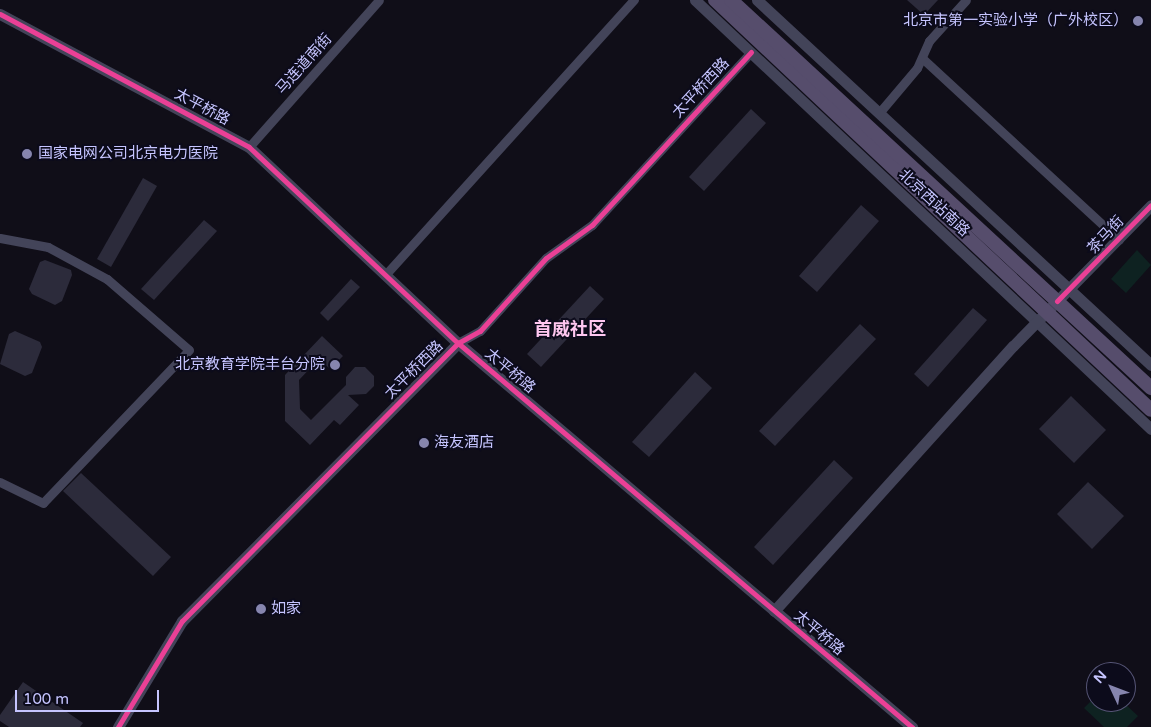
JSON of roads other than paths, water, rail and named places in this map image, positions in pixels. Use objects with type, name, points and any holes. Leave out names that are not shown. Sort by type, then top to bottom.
[{"type":"main road","name":"北京西站南路","points":[[715,0],[1041,317],[1151,410]]},
{"type":"main road","name":"北京西站南路","points":[[732,0],[1151,388]]},
{"type":"street","name":"马连道南街","points":[[249,147],[379,0]]},
{"type":"street","points":[[386,274],[634,0]]},
{"type":"street","name":"北京西站南路","points":[[696,0],[1041,317],[1151,429]]},
{"type":"street","name":"北京西站南路","points":[[756,0],[1151,365]]},
{"type":"street","points":[[879,113],[898,94],[922,58],[929,41],[966,0]]},
{"type":"street","name":"太平桥路","points":[[0,14],[249,147],[458,343],[912,727]]},
{"type":"street","name":"太平桥西路","points":[[118,727],[182,622],[458,343],[480,331],[546,258],[592,225],[751,52]]},
{"type":"street","points":[[922,58],[1119,240]]},
{"type":"street","name":"茶马街","points":[[774,611],[1041,317],[1119,240],[1151,205]]},
{"type":"street","points":[[0,238],[48,247],[107,279],[189,350],[43,503],[0,482]]},
{"type":"place","name":"北京市第一实验小学（广外校区）","points":[[1138,21]]},
{"type":"place","name":"国家电网公司北京电力医院","points":[[27,154]]},
{"type":"place","name":"北京教育学院丰台分院","points":[[335,365]]},
{"type":"place","name":"海友酒店","points":[[424,443]]},
{"type":"place","name":"如家","points":[[261,609]]},
{"type":"district","name":"首威社区","points":[[570,329]]}]
